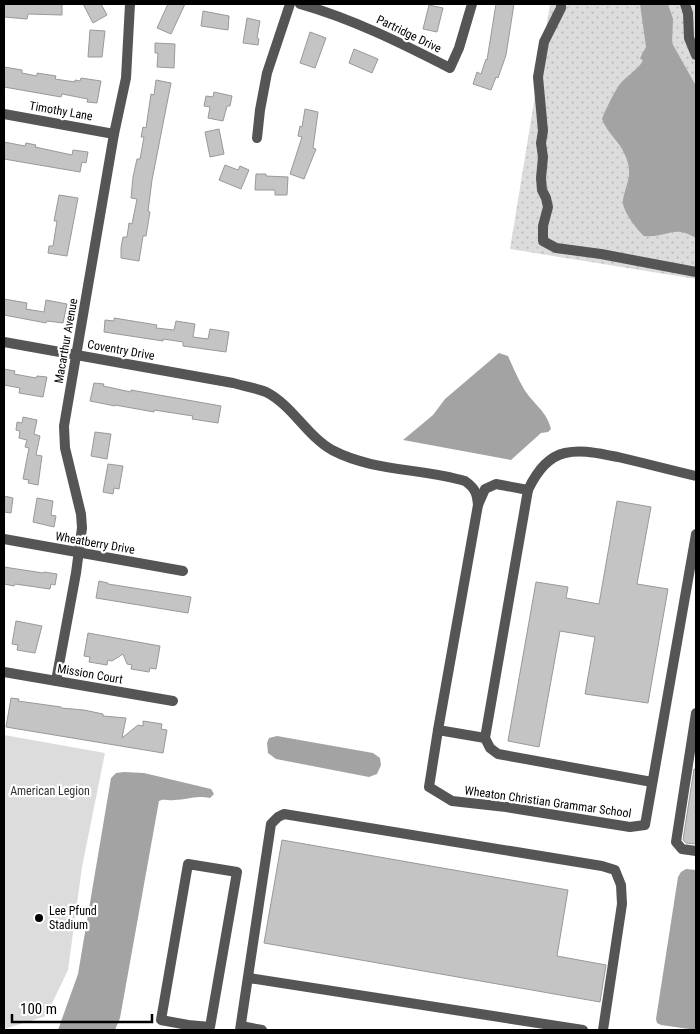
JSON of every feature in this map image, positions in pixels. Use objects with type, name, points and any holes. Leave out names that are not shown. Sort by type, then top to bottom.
[{"type":"street","name":"Macarthur Avenue","points":[[56,681],[82,528],[81,514],[64,440],[64,426],[114,134],[126,78],[130,4]]},
{"type":"street","points":[[257,138],[267,73],[290,4]]},
{"type":"street","name":"Partridge Drive","points":[[300,4],[338,15],[370,28],[450,68],[459,48],[472,4]]},
{"type":"street","points":[[560,4],[560,8],[544,42],[538,77],[543,131],[541,178],[542,190],[548,207],[543,226],[543,241],[556,248],[601,254],[696,272]]},
{"type":"street","points":[[685,4],[688,13],[689,38],[696,55]]},
{"type":"street","name":"Timothy Lane","points":[[4,114],[114,134]]},
{"type":"street","name":"Coventry Drive","points":[[4,342],[233,383],[267,393],[284,405],[330,449],[358,462],[465,481],[472,486],[477,494],[478,505]]},
{"type":"street","points":[[652,782],[498,754],[490,748],[484,738],[528,490],[533,478],[546,464],[563,453],[584,451],[696,476]]},
{"type":"street","points":[[484,738],[438,730],[478,505],[485,489],[496,484],[528,490]]},
{"type":"street","name":"Wheaton Christian Grammar School","points":[[438,730],[429,787],[452,801],[506,807],[630,827],[645,825],[696,534]]},
{"type":"street","name":"Wheatberry Drive","points":[[4,540],[182,571]]},
{"type":"street","name":"Mission Court","points":[[4,672],[173,701]]},
{"type":"street","points":[[696,713],[676,842],[682,849],[696,851]]},
{"type":"street","points":[[262,1030],[241,1028],[271,824],[284,814],[602,866],[615,870],[621,886],[622,904],[603,1030]]},
{"type":"street","points":[[188,864],[238,872],[210,1027],[187,1028],[161,1020],[188,864]]},
{"type":"street","points":[[249,978],[583,1030]]},
{"type":"green space","points":[[550,4],[696,4],[696,279],[510,249]]},
{"type":"green space","name":"American Legion","points":[[4,735],[105,753],[82,867],[68,970],[46,1016],[4,1029]]},
{"type":"shaded area","points":[[640,4],[668,4],[673,19],[672,43],[696,86],[696,238],[681,232],[644,236],[637,229],[624,209],[623,204],[629,174],[628,162],[623,150],[602,119],[618,87],[643,61],[640,58],[646,47]]},
{"type":"shaded area","points":[[499,353],[508,356],[524,389],[543,412],[551,429],[548,432],[541,433],[511,460],[403,440],[433,415],[445,399]]},
{"type":"shaded area","points":[[277,736],[373,753],[380,758],[381,765],[377,774],[369,777],[276,759],[268,753],[267,743],[269,738]]},
{"type":"shaded area","points":[[116,773],[144,773],[211,789],[214,794],[210,798],[199,797],[159,801],[120,1018],[115,1030],[58,1030],[78,974],[111,778]]},
{"type":"shaded area","points":[[686,869],[696,870],[696,1030],[661,1025],[657,1023],[656,1019],[678,877]]},
{"type":"building","points":[[4,4],[62,4],[62,15],[28,14],[27,19],[4,17]]},
{"type":"building","points":[[83,4],[101,4],[107,15],[93,23]]},
{"type":"building","points":[[168,4],[185,4],[171,34],[157,28]]},
{"type":"building","points":[[496,4],[514,4],[506,55],[498,78],[496,77],[491,90],[473,84],[477,72],[481,74],[487,60]]},
{"type":"building","points":[[429,5],[443,8],[437,32],[423,29]]},
{"type":"building","points":[[203,11],[229,16],[228,30],[201,26]]},
{"type":"building","points":[[247,18],[260,21],[257,38],[259,39],[258,45],[243,43]]},
{"type":"building","points":[[90,30],[105,31],[102,57],[88,57]]},
{"type":"building","points":[[310,32],[326,38],[315,68],[300,63]]},
{"type":"building","points":[[155,43],[175,44],[174,68],[157,67],[158,53],[155,53]]},
{"type":"building","points":[[354,49],[378,59],[372,73],[349,63]]},
{"type":"building","points":[[4,67],[22,70],[22,73],[37,76],[37,73],[56,76],[55,79],[75,82],[75,80],[80,81],[81,78],[101,81],[97,103],[87,102],[88,99],[62,94],[61,97],[4,87]]},
{"type":"building","points":[[156,80],[171,83],[152,180],[146,236],[143,236],[139,261],[121,258],[121,248],[123,237],[127,237],[129,223],[132,224],[137,199],[131,198],[133,177],[137,159],[140,159],[144,137],[141,137],[143,127],[146,128],[151,94],[154,95]]},
{"type":"building","points":[[214,92],[232,96],[230,106],[227,106],[223,121],[208,118],[210,107],[204,106],[206,96],[213,97]]},
{"type":"building","points":[[305,109],[318,112],[313,148],[316,149],[304,179],[290,174],[302,137],[298,136],[300,126],[302,127]]},
{"type":"building","points":[[219,129],[224,154],[210,157],[205,132]]},
{"type":"building","points":[[4,142],[25,146],[26,143],[36,145],[35,147],[72,155],[73,150],[88,152],[86,163],[82,162],[80,172],[4,159]]},
{"type":"building","points":[[225,165],[238,170],[240,166],[249,170],[241,189],[219,180]]},
{"type":"building","points":[[256,174],[288,177],[287,195],[275,195],[275,190],[255,190]]},
{"type":"building","points":[[59,195],[78,198],[67,256],[48,253],[49,246],[53,246],[57,221],[54,221]]},
{"type":"building","points":[[4,299],[27,303],[26,309],[44,312],[46,300],[67,304],[63,323],[47,321],[46,323],[4,315]]},
{"type":"building","points":[[114,318],[157,325],[156,328],[174,330],[176,321],[195,324],[193,337],[208,339],[210,329],[229,332],[226,352],[183,346],[183,342],[163,339],[163,341],[104,332],[105,320],[114,321]]},
{"type":"building","points":[[4,369],[15,371],[14,374],[36,378],[37,376],[47,377],[43,397],[19,393],[20,388],[4,385]]},
{"type":"building","points":[[94,383],[131,392],[131,390],[221,406],[218,423],[192,419],[193,416],[154,410],[154,412],[90,401]]},
{"type":"building","points":[[23,417],[37,420],[34,434],[40,436],[36,455],[42,456],[38,485],[28,483],[29,480],[23,479],[29,448],[25,447],[27,440],[19,438],[20,431],[16,430],[17,422],[22,423]]},
{"type":"building","points":[[95,432],[111,434],[107,459],[91,456]]},
{"type":"building","points":[[108,464],[123,466],[119,489],[114,488],[113,494],[103,492]]},
{"type":"building","points":[[4,496],[13,498],[11,513],[4,512]]},
{"type":"building","points":[[37,498],[53,501],[51,515],[56,516],[54,527],[33,522]]},
{"type":"building","points":[[617,501],[651,507],[637,584],[668,589],[648,703],[585,694],[595,637],[560,631],[539,747],[508,741],[536,582],[568,587],[566,598],[599,604]]},
{"type":"building","points":[[4,567],[57,574],[55,585],[51,584],[50,589],[4,584]]},
{"type":"building","points":[[99,581],[191,597],[188,613],[96,598]]},
{"type":"building","points":[[16,621],[42,626],[35,653],[17,650],[18,645],[12,644]]},
{"type":"building","points":[[88,633],[160,646],[156,669],[150,668],[149,672],[131,669],[132,665],[127,664],[123,654],[112,661],[108,660],[107,665],[89,662],[90,657],[84,656]]},
{"type":"building","points":[[11,698],[19,699],[18,701],[84,710],[103,714],[103,716],[126,718],[122,738],[138,725],[143,726],[143,721],[162,724],[161,729],[167,730],[163,753],[6,727]]},
{"type":"building","points":[[694,769],[696,769],[696,844],[686,843],[683,840]]},
{"type":"building","points":[[282,840],[568,890],[557,956],[606,965],[600,1002],[264,943]]},
{"type":"place","name":"Lee Pfund Stadium","points":[[39,918]]}]
